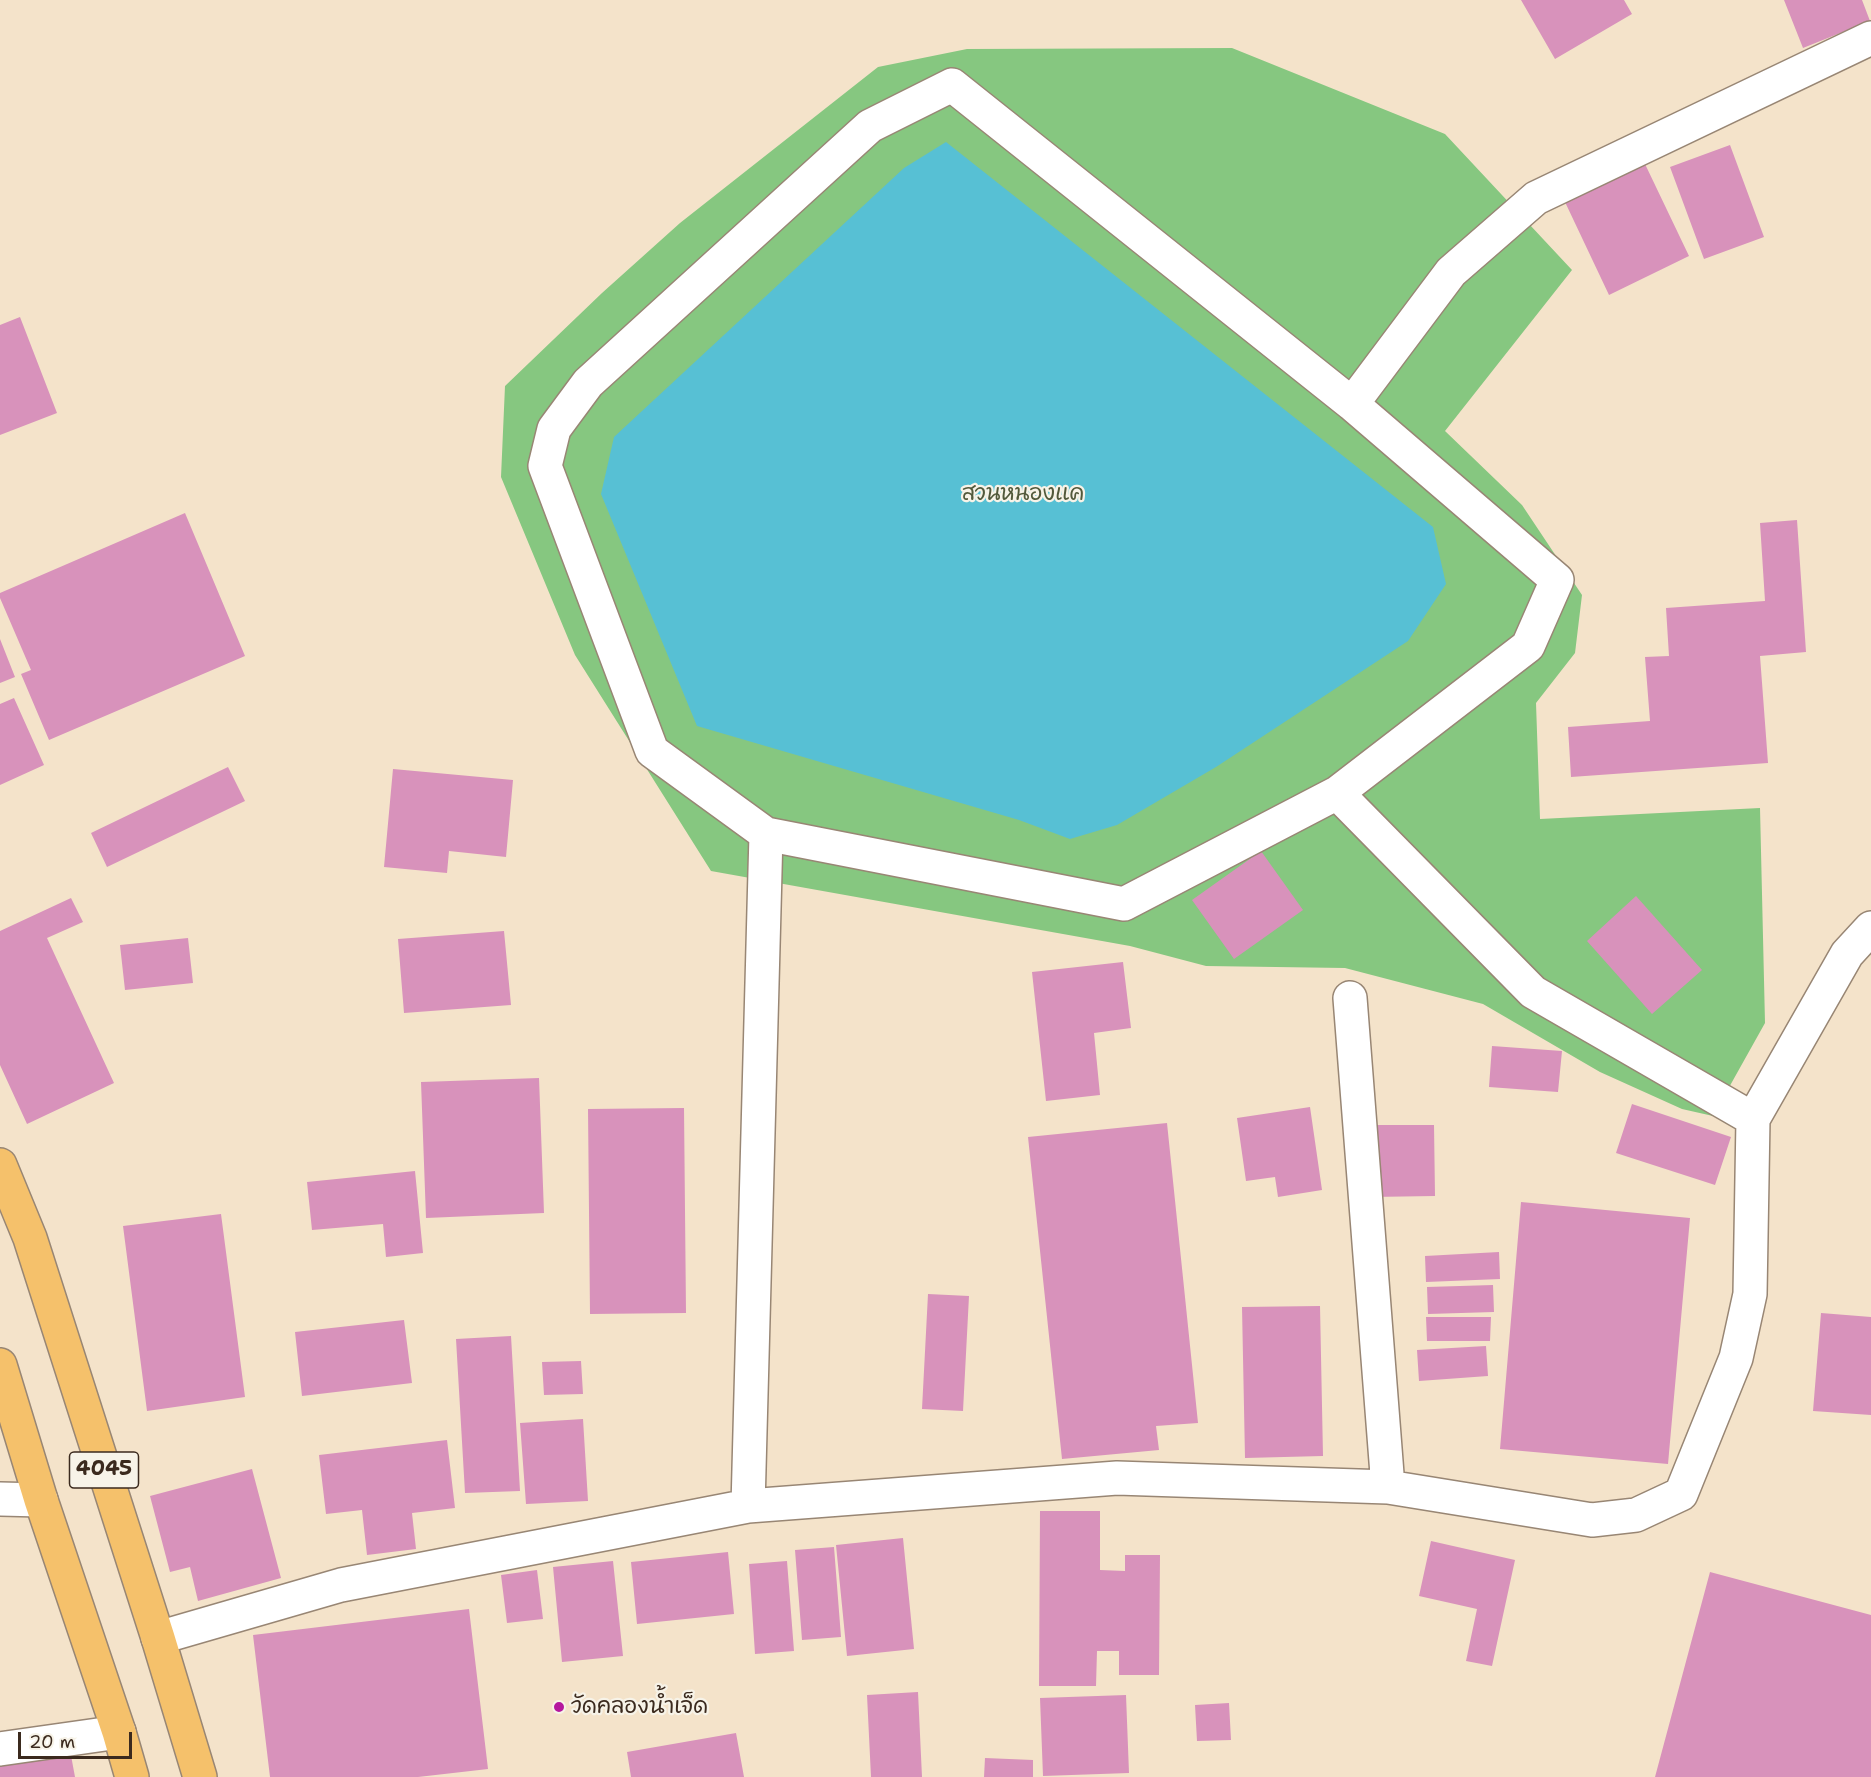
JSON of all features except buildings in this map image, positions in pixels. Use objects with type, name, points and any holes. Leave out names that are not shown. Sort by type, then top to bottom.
[{"type":"main road","name":"4045","points":[[0,1165],[30,1238],[200,1777]]},
{"type":"main road","name":"4045","points":[[0,1365],[41,1500],[132,1777]]},
{"type":"street","points":[[1352,405],[1450,272],[1536,198],[1871,38]]},
{"type":"street","points":[[951,85],[1352,405],[1557,580],[1528,646],[1337,793],[1124,904],[766,834],[652,751],[545,466],[554,429],[588,383],[870,126],[951,85]]},
{"type":"street","points":[[1337,793],[1533,992],[1753,1119]]},
{"type":"street","points":[[748,1506],[766,834]]},
{"type":"street","points":[[158,1638],[341,1585],[748,1506],[1117,1478],[1388,1487],[1592,1520],[1636,1515],[1681,1494],[1736,1358],[1750,1294],[1753,1119],[1847,954],[1871,928]]},
{"type":"street","points":[[1350,998],[1388,1487]]},
{"type":"street","points":[[0,1499],[41,1500]]},
{"type":"street","points":[[0,1749],[119,1732]]},
{"type":"green space","name":"สวนหนองแค","points":[[1232,48],[1445,134],[1572,270],[1445,431],[1522,505],[1582,595],[1575,653],[1536,703],[1540,819],[1760,808],[1765,1023],[1713,1116],[1682,1109],[1600,1072],[1483,1004],[1345,968],[1206,966],[1130,946],[711,871],[575,655],[501,477],[505,386],[602,293],[680,223],[878,67],[967,49]]},
{"type":"water","points":[[946,142],[1433,527],[1446,584],[1408,641],[1216,767],[1117,825],[1070,839],[1019,820],[697,726],[601,494],[614,437],[904,168]]},
{"type":"place","name":"วัดคลองน้ำเจ็ด","points":[[559,1707]]}]
